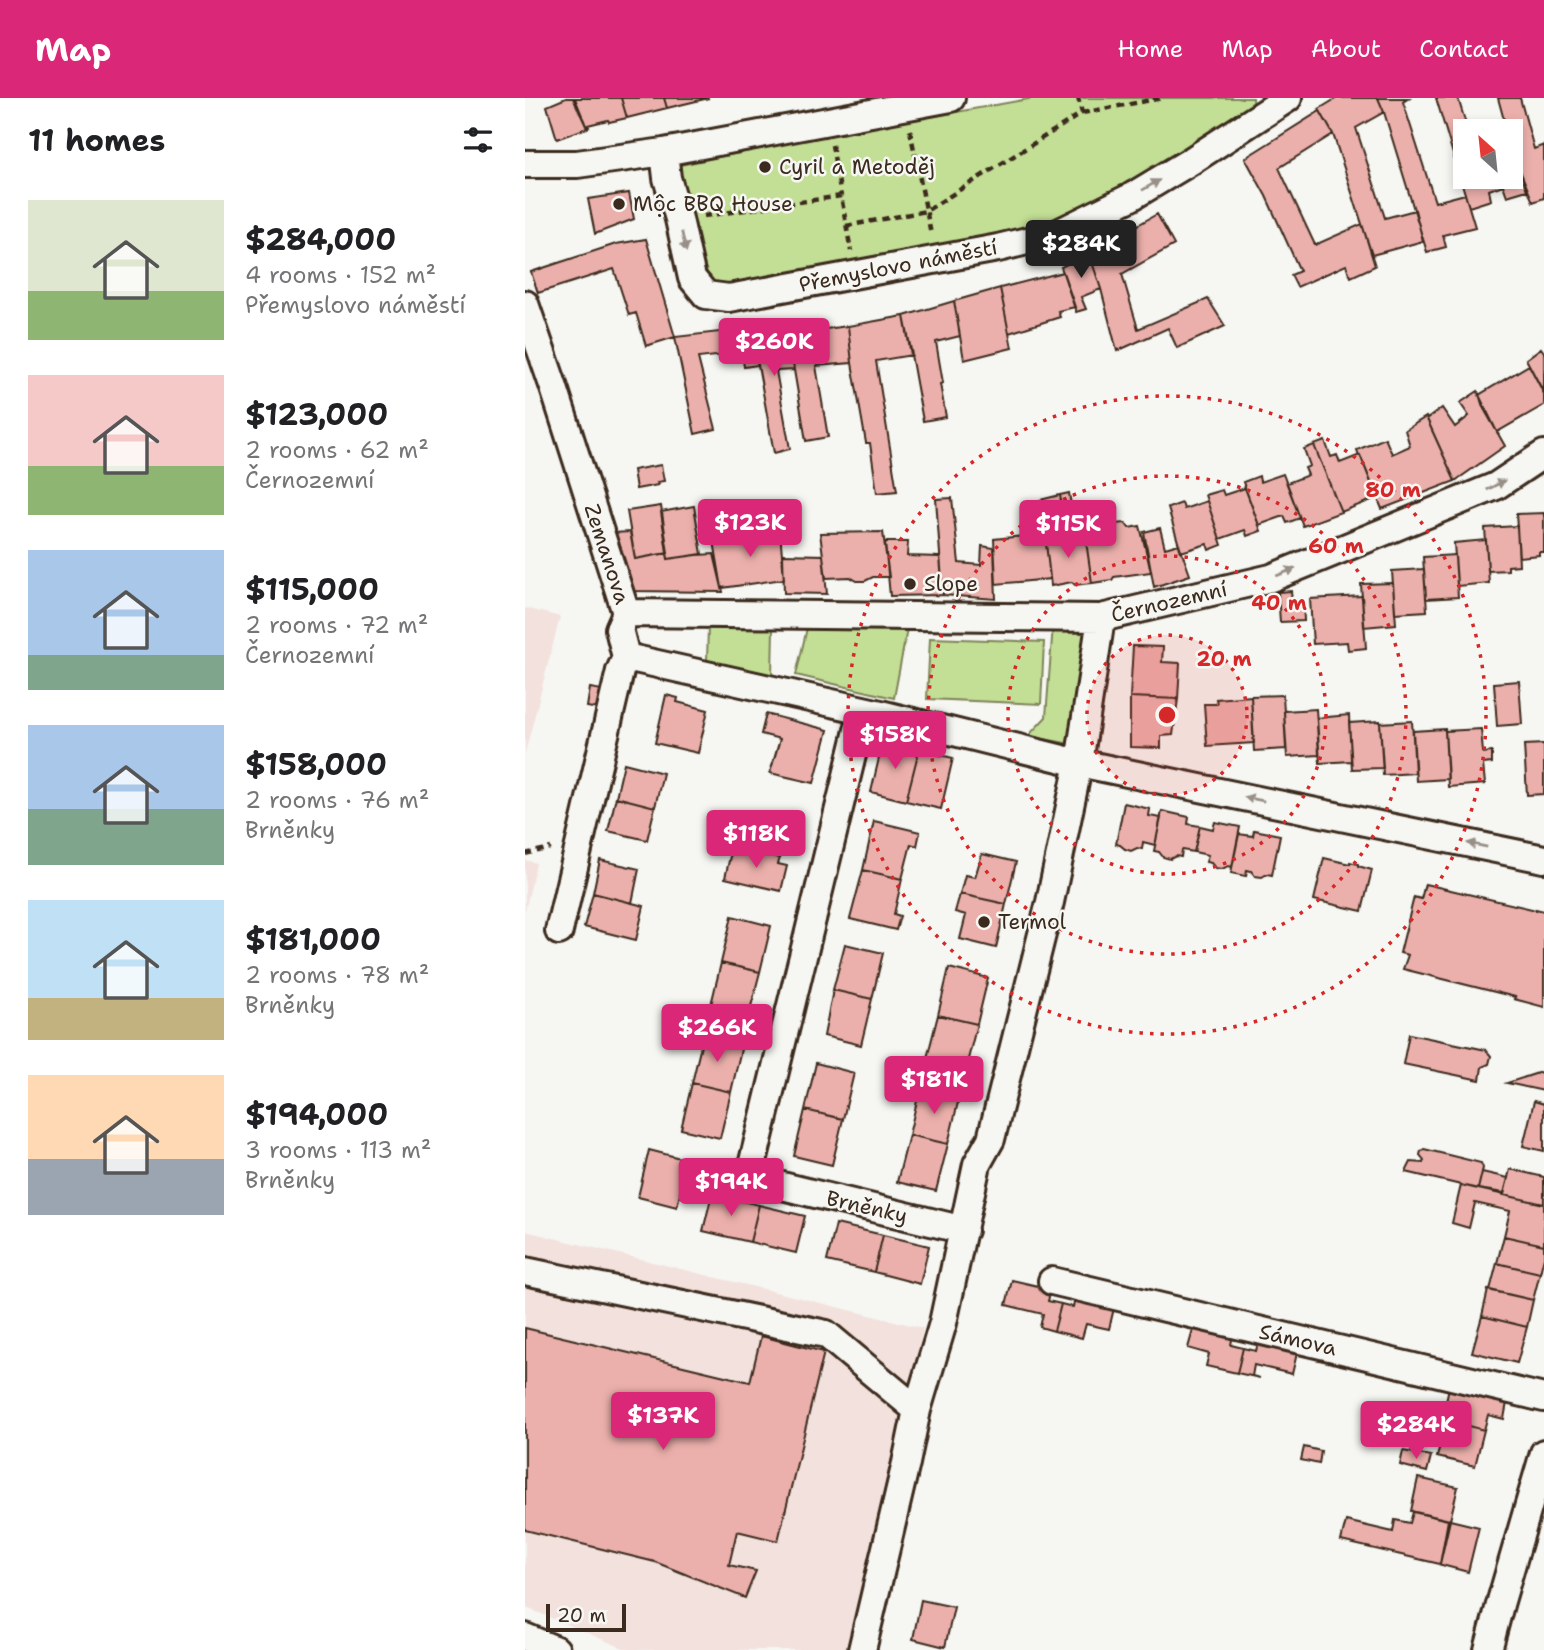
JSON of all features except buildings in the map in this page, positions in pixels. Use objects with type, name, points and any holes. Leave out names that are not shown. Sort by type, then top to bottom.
[{"type":"street","points":[[525,164],[557,166],[664,152],[951,98]]},
{"type":"street","name":"Přemyslovo náměstí","points":[[664,152],[667,178],[692,278],[706,295],[729,298],[998,248],[1056,234],[1131,197],[1288,98]]},
{"type":"street","name":"Zemanova","points":[[525,304],[626,613],[619,629],[626,657],[617,684],[559,931]]},
{"type":"street","name":"Černozemní","points":[[626,613],[1101,618],[1271,578],[1496,486],[1544,454]]},
{"type":"street","name":"Černozemní","points":[[1079,763],[1101,618]]},
{"type":"street","points":[[626,657],[863,710],[1079,763],[1544,859]]},
{"type":"street","name":"Brněnky","points":[[863,710],[749,1178],[964,1230]]},
{"type":"street","points":[[862,1650],[917,1409],[943,1323],[978,1164],[991,1139],[1013,1055],[1050,902],[1079,763]]},
{"type":"street","points":[[525,1271],[826,1334],[917,1409]]},
{"type":"street","name":"Sámova","points":[[1052,1281],[1544,1398]]},
{"type":"street","points":[[1497,1648],[1501,1601],[1544,1453]]},
{"type":"street","points":[[525,1637],[556,1650]]},
{"type":"path","points":[[1078,98],[1083,113]]},
{"type":"path","points":[[846,226],[926,211],[1083,113],[1162,98]]},
{"type":"path","points":[[905,106],[936,259]]},
{"type":"path","points":[[828,121],[856,275]]},
{"type":"path","points":[[679,219],[841,196]]},
{"type":"shaded area","points":[[525,608],[560,617],[525,753]]},
{"type":"shaded area","points":[[525,860],[536,863],[525,911]]},
{"type":"shaded area","points":[[525,1231],[923,1328],[851,1650],[628,1650],[525,1607]]},
{"type":"green space","points":[[1034,98],[1253,98],[1254,117],[1057,231],[711,286],[675,166]]},
{"type":"green space","points":[[1053,625],[1088,628],[1082,746],[1028,736],[1046,717]]},
{"type":"green space","points":[[708,627],[773,629],[772,675],[707,661]]},
{"type":"green space","points":[[807,628],[907,629],[894,698],[796,675]]},
{"type":"green space","points":[[930,638],[1044,642],[1041,704],[927,699]]},
{"type":"place","name":"Cyril a Metoděj","points":[[765,167]]},
{"type":"place","name":"Mộc BBQ House","points":[[619,204]]},
{"type":"place","name":"Slope","points":[[910,584]]},
{"type":"place","name":"Termol","points":[[984,922]]}]
